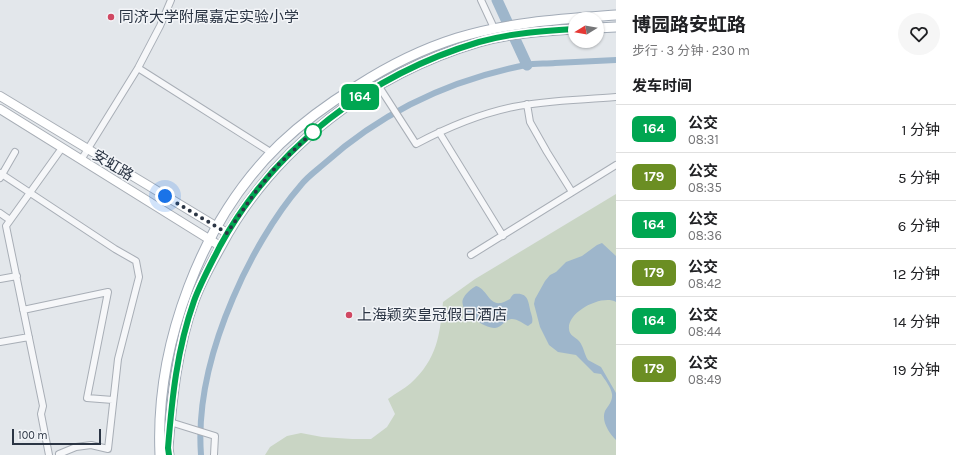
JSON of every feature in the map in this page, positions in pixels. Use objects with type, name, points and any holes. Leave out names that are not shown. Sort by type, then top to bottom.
[{"type":"main road","points":[[160,455],[160,414],[163,386],[174,332],[186,295],[216,227],[254,172],[281,143],[342,95],[391,66],[454,38],[494,28],[530,22],[616,15]]},
{"type":"main road","points":[[604,28],[616,27]]},
{"type":"main road","points":[[169,455],[173,390],[178,362],[193,302],[203,278],[227,233],[254,194],[276,167],[327,121],[378,86],[425,62],[479,42],[534,32],[568,30]]},
{"type":"main road","name":"安虹路","points":[[0,96],[227,233]]},
{"type":"main road","name":"安虹路","points":[[0,109],[220,246]]},
{"type":"street","points":[[81,160],[138,68],[160,26],[171,0]]},
{"type":"street","points":[[481,0],[494,28]]},
{"type":"street","points":[[138,68],[272,153]]},
{"type":"street","points":[[378,86],[416,144],[439,132],[495,111],[527,104],[616,97]]},
{"type":"street","points":[[527,104],[530,122],[572,192]]},
{"type":"street","points":[[439,132],[503,236]]},
{"type":"street","points":[[15,152],[1,175],[30,193],[136,261],[139,277],[118,359],[108,449],[91,445],[76,447],[60,454],[52,452],[49,454],[41,414],[43,406],[6,226],[30,193],[62,148]]},
{"type":"street","points":[[471,255],[616,165]]},
{"type":"street","points":[[0,213],[10,220]]},
{"type":"street","points":[[0,231],[7,228]]},
{"type":"street","points":[[0,279],[17,276]]},
{"type":"street","points":[[23,310],[108,292],[87,398],[113,400]]},
{"type":"street","points":[[0,342],[29,337]]},
{"type":"street","points":[[170,422],[215,436],[214,455]]},
{"type":"green space","points":[[616,194],[616,455],[265,455],[270,447],[287,436],[301,433],[322,437],[371,439],[387,427],[395,414],[388,399],[411,383],[427,365],[432,356],[436,346],[443,302],[475,279]]},
{"type":"water","points":[[602,243],[616,256],[616,302],[602,300],[586,306],[574,316],[570,323],[569,331],[581,343],[588,360],[601,367],[616,393],[616,440],[608,430],[604,419],[605,411],[612,399],[608,384],[601,374],[594,373],[576,355],[558,352],[549,345],[540,327],[534,304],[535,299],[550,275],[556,272],[566,262],[582,256]]},
{"type":"water","points":[[476,286],[492,300],[499,303],[510,299],[514,294],[525,296],[529,305],[532,323],[528,326],[518,320],[511,319],[495,328],[485,326],[468,314],[464,309],[463,299],[465,295]]},
{"type":"waterway","points":[[497,0],[527,65]]},
{"type":"waterway","points":[[201,455],[200,435],[204,395],[213,355],[225,317],[254,254],[281,210],[306,179],[370,128],[418,100],[444,89],[498,71],[529,64],[616,60]]},
{"type":"bus line","name":"164","points":[[169,455],[168,448],[173,390],[178,362],[193,302],[203,278],[227,233],[239,214],[276,167],[327,121],[370,90],[397,75],[425,62],[479,42],[534,32],[568,30]]},
{"type":"place","name":"同济大学附属嘉定实验小学","points":[[111,17]]},
{"type":"place","name":"上海颖奕皇冠假日酒店","points":[[349,315]]},
{"type":"route","points":[[165,196],[227,233],[239,214],[276,167],[313,132]]}]
